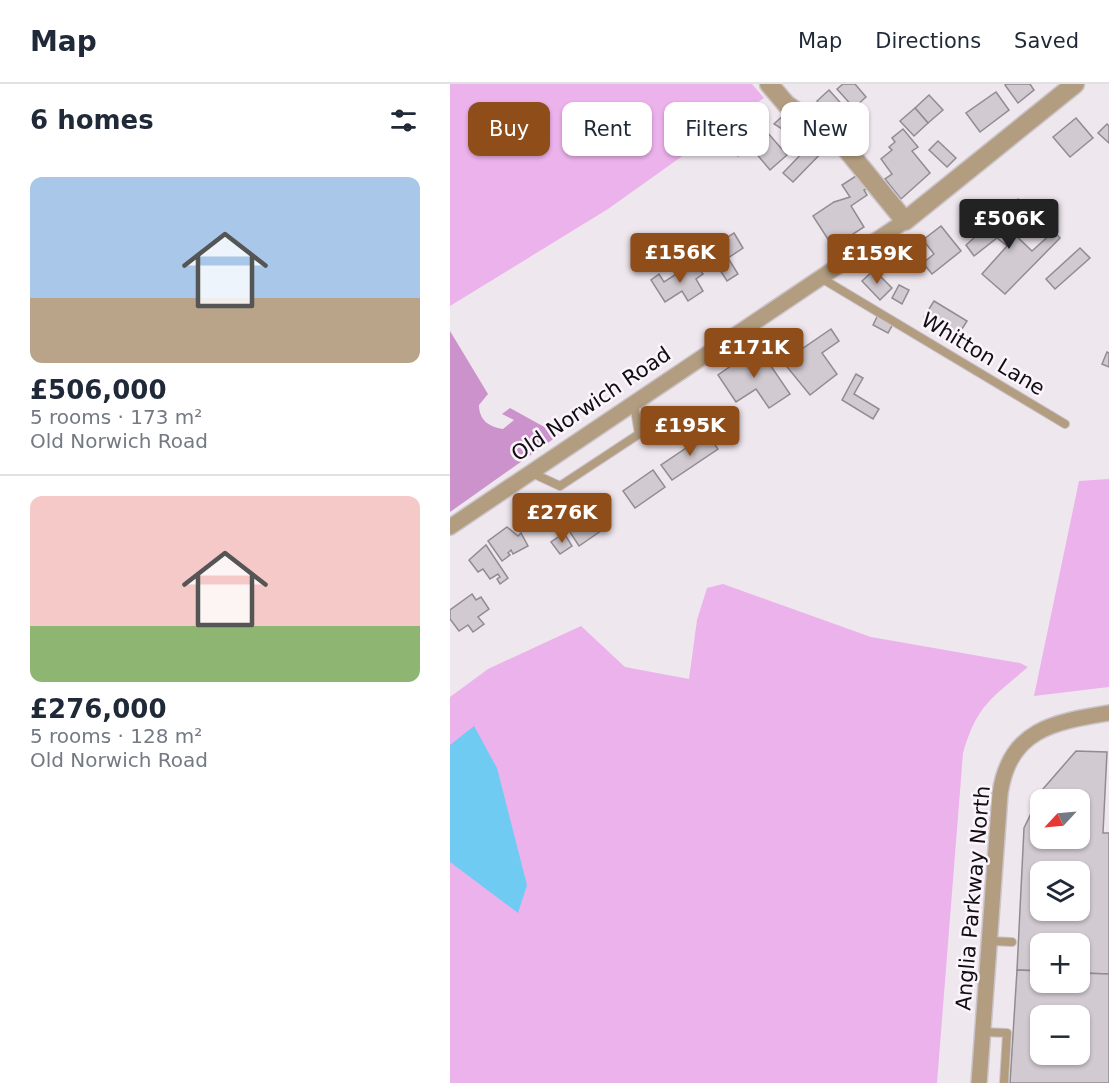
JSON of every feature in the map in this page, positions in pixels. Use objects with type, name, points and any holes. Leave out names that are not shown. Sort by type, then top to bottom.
[{"type":"street","points":[[769,84],[786,104],[843,145],[905,221]]},
{"type":"street","name":"Old Norwich Road","points":[[450,527],[905,221],[1075,84]]},
{"type":"street","name":"Anglia Parkway North","points":[[979,1083],[1000,794],[1006,770],[1024,742],[1041,729],[1064,721],[1109,713]]},
{"type":"lane","name":"Whitton Lane","points":[[821,278],[1065,423]]},
{"type":"lane","points":[[530,472],[560,486],[639,434],[633,402]]},
{"type":"lane","points":[[990,941],[1012,942]]},
{"type":"lane","points":[[983,1032],[1007,1033],[1004,1083]]},
{"type":"shaded area","points":[[450,84],[752,84],[764,98],[758,102],[664,102],[664,156],[682,156],[608,209],[450,306]]},
{"type":"shaded area","points":[[450,331],[488,394],[479,405],[481,415],[486,422],[493,427],[503,429],[514,420],[502,414],[510,408],[559,435],[450,512]]},
{"type":"shaded area","points":[[1109,479],[1109,687],[1034,696],[1079,481]]},
{"type":"shaded area","points":[[723,584],[871,637],[1020,663],[1028,667],[995,696],[980,713],[963,753],[937,1083],[450,1083],[450,697],[488,669],[581,626],[625,667],[689,679],[697,620],[707,588]]},
{"type":"water","points":[[474,726],[497,768],[527,885],[518,913],[450,862],[450,745]]},
{"type":"building","points":[[843,84],[855,84],[866,97],[861,102],[849,102],[837,89]]},
{"type":"building","points":[[1006,84],[1030,84],[1034,90],[1018,103]]},
{"type":"building","points":[[829,90],[840,102],[818,102]]},
{"type":"building","points":[[996,92],[1009,110],[980,132],[966,113]]},
{"type":"building","points":[[929,95],[943,110],[928,123],[915,108]]},
{"type":"building","points":[[915,108],[928,123],[914,136],[900,121]]},
{"type":"building","points":[[781,118],[781,128],[774,124]]},
{"type":"building","points":[[1076,118],[1093,138],[1070,157],[1053,137]]},
{"type":"building","points":[[1107,124],[1109,126],[1109,143],[1098,133]]},
{"type":"building","points":[[903,129],[918,147],[912,151],[930,173],[901,199],[885,179],[892,174],[881,159],[892,150],[889,147],[895,142],[892,138]]},
{"type":"building","points":[[769,134],[781,148],[781,156],[786,156],[770,170],[758,156],[769,156]]},
{"type":"building","points":[[938,141],[956,158],[947,167],[929,150]]},
{"type":"building","points":[[799,156],[818,156],[793,182],[783,173]]},
{"type":"building","points":[[859,174],[869,187],[864,190],[867,195],[851,206],[864,227],[833,247],[813,216],[834,202],[850,197],[842,185]]},
{"type":"building","points":[[1018,199],[1025,206],[1005,225],[1032,251],[1054,231],[1060,238],[1005,294],[982,274],[1007,246],[997,238],[974,256],[966,245]]},
{"type":"building","points":[[941,226],[961,251],[932,274],[923,263],[934,254],[923,240]]},
{"type":"building","points":[[734,233],[743,248],[728,258],[738,274],[727,281],[707,250]]},
{"type":"building","points":[[1080,248],[1090,258],[1055,289],[1046,279]]},
{"type":"building","points":[[695,262],[703,274],[696,279],[703,291],[688,301],[682,291],[665,302],[651,280],[659,274],[664,282]]},
{"type":"building","points":[[874,270],[892,288],[880,300],[862,281]]},
{"type":"building","points":[[899,285],[909,290],[902,304],[892,298]]},
{"type":"building","points":[[934,301],[967,321],[957,337],[924,317]]},
{"type":"building","points":[[879,313],[894,322],[888,333],[873,325]]},
{"type":"building","points":[[831,329],[839,341],[822,353],[837,374],[810,395],[783,362]]},
{"type":"building","points":[[758,347],[790,394],[769,408],[756,389],[736,402],[718,375]]},
{"type":"building","points":[[1107,352],[1109,353],[1109,367],[1102,364]]},
{"type":"building","points":[[856,374],[863,378],[854,394],[879,409],[873,419],[842,400]]},
{"type":"building","points":[[707,434],[718,449],[672,480],[661,465]]},
{"type":"building","points":[[653,470],[665,487],[635,508],[623,491]]},
{"type":"building","points":[[597,509],[608,526],[579,546],[568,529]]},
{"type":"building","points":[[507,527],[518,536],[521,533],[528,546],[513,554],[511,550],[508,553],[510,555],[502,561],[488,541]]},
{"type":"building","points":[[564,533],[572,546],[560,554],[551,542]]},
{"type":"building","points":[[486,545],[508,578],[500,584],[497,579],[500,577],[498,574],[490,579],[483,569],[478,572],[469,560]]},
{"type":"building","points":[[472,594],[476,600],[481,597],[489,609],[478,617],[484,624],[473,632],[468,625],[459,631],[450,619],[450,610]]},
{"type":"building","points":[[1076,751],[1107,752],[1103,833],[1109,833],[1109,974],[1090,973],[1090,933],[1030,933],[1030,971],[1017,970],[1024,828],[1030,816],[1030,849],[1090,849],[1090,789],[1043,789]]},
{"type":"building","points":[[1017,970],[1030,971],[1030,993],[1090,993],[1090,973],[1109,974],[1109,1083],[1010,1083]]}]
